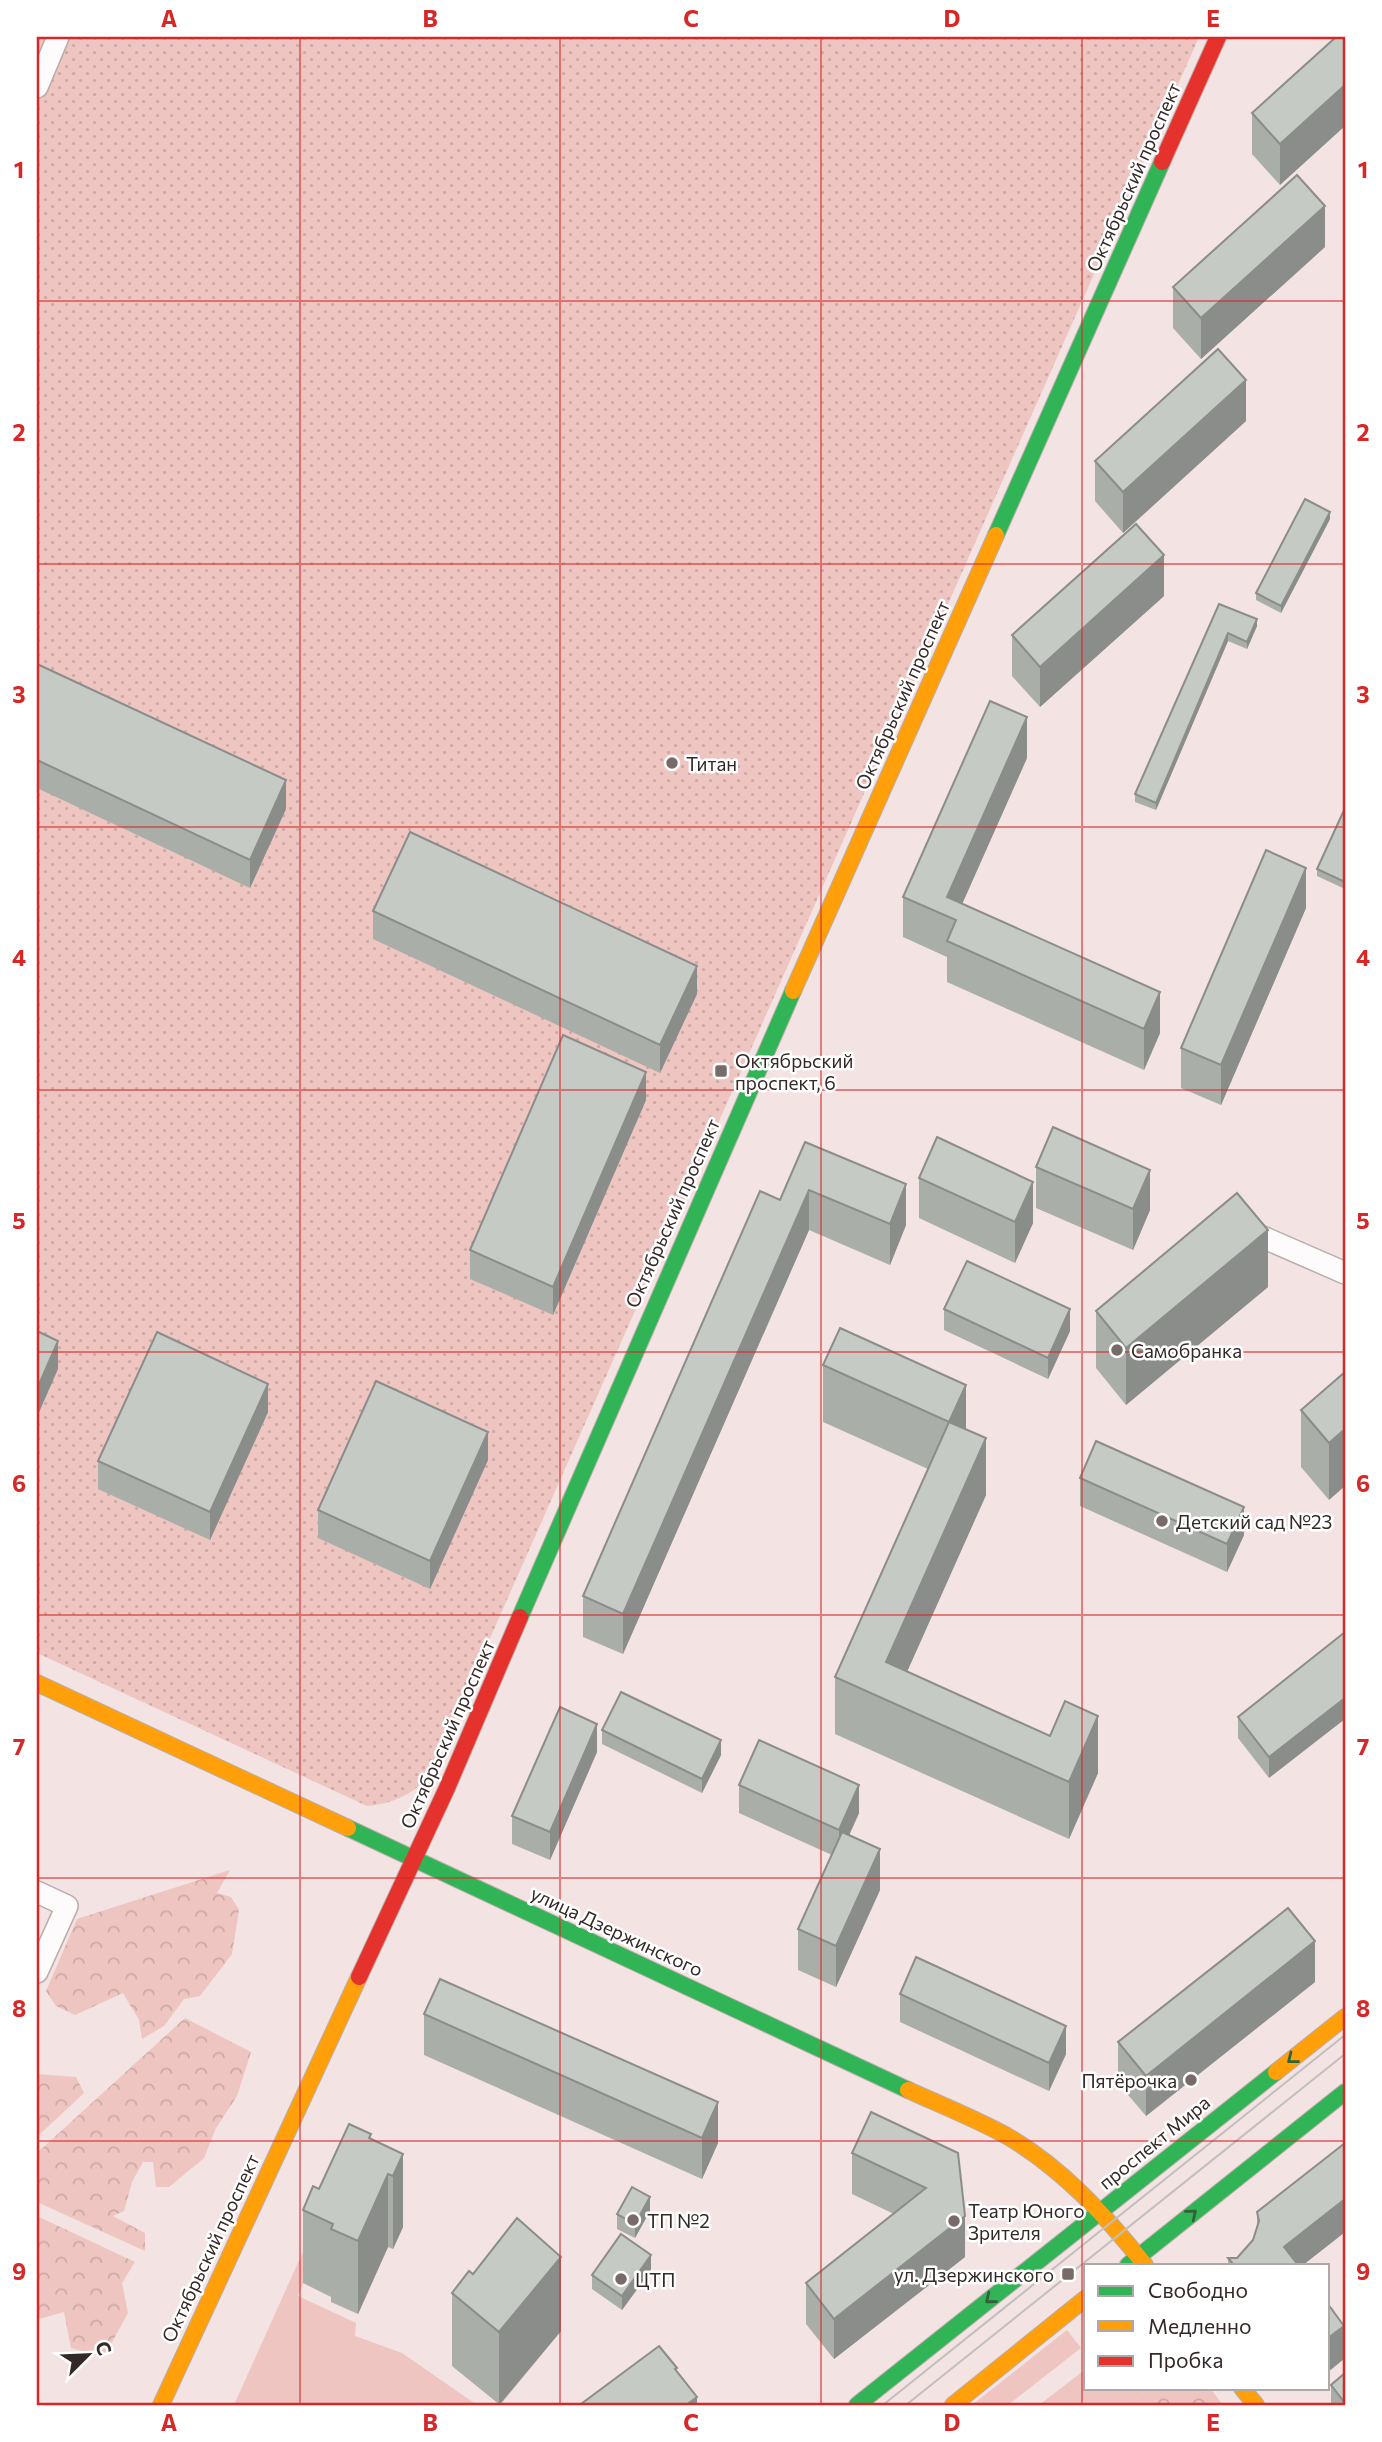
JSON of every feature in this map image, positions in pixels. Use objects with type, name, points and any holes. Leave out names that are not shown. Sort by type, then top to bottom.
[{"type":"street","points":[[37,87],[58,37]]},
{"type":"street","name":"Октябрьский проспект","points":[[161,2405],[414,1859],[701,1198],[1218,37]]},
{"type":"street","points":[[1229,1222],[1345,1273]]},
{"type":"street","name":"улица Дзержинского","points":[[37,1684],[1006,2136],[1052,2165],[1101,2211],[1137,2262]]},
{"type":"street","points":[[37,1892],[67,1906],[37,1972]]},
{"type":"street","name":"проспект Мира","points":[[857,2405],[1345,2017]]},
{"type":"street","points":[[1137,2262],[1345,2092]]},
{"type":"street","points":[[953,2405],[1084,2300]]},
{"type":"street","points":[[1244,2390],[1256,2405]]},
{"type":"green space","points":[[37,37],[1199,37],[429,1776],[408,1793],[376,1805],[367,1806],[37,1653]]},
{"type":"green space","points":[[230,1870],[217,1893],[231,1897],[239,1910],[232,1954],[200,1996],[184,1999],[164,2026],[142,2039],[139,2020],[123,1993],[75,2015],[56,2006],[46,1991],[77,1919]]},
{"type":"green space","points":[[185,2018],[251,2052],[237,2096],[216,2128],[204,2158],[169,2187],[156,2187],[153,2162],[143,2162],[132,2182],[124,2211],[113,2216],[145,2233],[145,2251],[37,2202],[37,2153]]},
{"type":"green space","points":[[37,2074],[76,2077],[84,2093],[37,2137]]},
{"type":"green space","points":[[37,2216],[135,2262],[122,2283],[128,2313],[104,2357],[71,2348],[64,2312],[39,2319],[37,2325]]},
{"type":"green space","points":[[310,2236],[313,2260],[298,2296],[356,2323],[355,2336],[402,2353],[477,2405],[234,2405]]},
{"type":"green space","points":[[1067,2330],[1081,2348],[1008,2405],[972,2405]]},
{"type":"green space","points":[[1084,2371],[1084,2390],[1143,2390],[1132,2405],[1039,2405]]},
{"type":"green space","points":[[1143,2390],[1212,2390],[1223,2405],[1132,2405]]},
{"type":"building","points":[[1336,37],[1345,37],[1345,85],[1280,144],[1252,113]]},
{"type":"building","points":[[1297,175],[1325,206],[1201,318],[1173,287]]},
{"type":"building","points":[[1218,349],[1246,380],[1123,492],[1095,461]]},
{"type":"building","points":[[1305,499],[1330,512],[1281,606],[1256,593]]},
{"type":"building","points":[[1136,524],[1164,555],[1040,667],[1012,635]]},
{"type":"building","points":[[1219,604],[1257,619],[1247,642],[1228,633],[1156,803],[1135,794]]},
{"type":"building","points":[[37,664],[286,780],[250,860],[37,760]]},
{"type":"building","points":[[990,701],[1027,717],[947,897],[1160,992],[1144,1029],[947,941],[956,920],[903,897]]},
{"type":"building","points":[[1345,808],[1345,882],[1317,869]]},
{"type":"building","points":[[410,832],[697,966],[660,1045],[373,911]]},
{"type":"building","points":[[1266,850],[1306,868],[1221,1065],[1181,1048]]},
{"type":"building","points":[[563,1035],[646,1072],[553,1287],[470,1250]]},
{"type":"building","points":[[1053,1127],[1150,1170],[1133,1209],[1036,1167]]},
{"type":"building","points":[[937,1137],[1033,1182],[1015,1222],[919,1178]]},
{"type":"building","points":[[805,1142],[906,1184],[890,1224],[809,1190],[623,1614],[583,1596],[760,1191],[780,1200]]},
{"type":"building","points":[[1237,1193],[1268,1230],[1126,1348],[1096,1311]]},
{"type":"building","points":[[967,1261],[1070,1309],[1048,1358],[944,1309]]},
{"type":"building","points":[[840,1328],[966,1385],[949,1422],[823,1365]]},
{"type":"building","points":[[37,1331],[58,1341],[37,1389]]},
{"type":"building","points":[[157,1332],[268,1384],[210,1512],[98,1461]]},
{"type":"building","points":[[1345,1372],[1345,1429],[1329,1443],[1301,1410]]},
{"type":"building","points":[[376,1381],[488,1432],[430,1561],[318,1510]]},
{"type":"building","points":[[949,1422],[986,1438],[886,1662],[1050,1736],[1065,1701],[1098,1716],[1069,1782],[835,1677]]},
{"type":"building","points":[[1096,1441],[1244,1507],[1227,1544],[1080,1478]]},
{"type":"building","points":[[1345,1632],[1345,1698],[1269,1757],[1238,1717]]},
{"type":"building","points":[[621,1692],[721,1740],[702,1779],[602,1730]]},
{"type":"building","points":[[560,1707],[597,1724],[550,1832],[512,1816]]},
{"type":"building","points":[[759,1740],[859,1785],[839,1830],[739,1785]]},
{"type":"building","points":[[842,1832],[880,1849],[836,1946],[798,1929]]},
{"type":"building","points":[[1288,1908],[1315,1941],[1146,2076],[1118,2042]]},
{"type":"building","points":[[916,1957],[1066,2026],[1049,2063],[900,1994]]},
{"type":"building","points":[[440,1979],[718,2102],[702,2138],[424,2014]]},
{"type":"building","points":[[871,2112],[958,2153],[965,2216],[834,2319],[806,2283],[926,2188],[852,2153]]},
{"type":"building","points":[[349,2124],[371,2134],[369,2138],[403,2154],[393,2176],[388,2174],[358,2241],[331,2229],[333,2224],[303,2210],[313,2186],[319,2189]]},
{"type":"building","points":[[1345,2143],[1345,2199],[1284,2247],[1297,2264],[1233,2264],[1228,2258],[1237,2258],[1253,2240],[1259,2221],[1257,2212]]},
{"type":"building","points":[[632,2187],[650,2197],[635,2224],[617,2214]]},
{"type":"building","points":[[517,2218],[561,2257],[499,2332],[452,2293],[469,2271],[473,2274]]},
{"type":"building","points":[[621,2234],[651,2255],[622,2296],[592,2275]]},
{"type":"building","points":[[1330,2307],[1344,2326],[1330,2336]]},
{"type":"building","points":[[659,2346],[697,2397],[686,2405],[581,2404]]},
{"type":"building","points":[[1345,2373],[1345,2403],[1331,2385]]},
{"type":"tram line","points":[[883,2405],[1345,2035]]},
{"type":"tram line","points":[[906,2405],[1345,2054]]},
{"type":"traffic: fast","points":[[996,535],[1162,162]]},
{"type":"traffic: fast","points":[[520,1617],[793,991]]},
{"type":"traffic: fast","points":[[348,1828],[908,2090]]},
{"type":"traffic: fast","points":[[857,2405],[1276,2072]]},
{"type":"traffic: fast","points":[[1129,2264],[1345,2092]]},
{"type":"traffic: slow","points":[[793,991],[996,535]]},
{"type":"traffic: slow","points":[[37,1683],[348,1828]]},
{"type":"traffic: slow","points":[[161,2405],[359,1977]]},
{"type":"traffic: slow","points":[[1276,2072],[1345,2017]]},
{"type":"traffic: slow","points":[[908,2090],[971,2118],[1027,2149],[1082,2194],[1144,2264]]},
{"type":"traffic: slow","points":[[953,2405],[1084,2300]]},
{"type":"traffic: slow","points":[[1244,2390],[1256,2405]]},
{"type":"traffic: jam","points":[[1162,162],[1218,37]]},
{"type":"traffic: jam","points":[[359,1977],[447,1788],[520,1617]]},
{"type":"place","name":"Титан","points":[[672,763]]},
{"type":"place","name":"Октябрьский проспект, 6","points":[[721,1071]]},
{"type":"place","name":"Самобранка","points":[[1117,1350]]},
{"type":"place","name":"Детский сад №23","points":[[1162,1521]]},
{"type":"place","name":"Пятёрочка","points":[[1191,2080]]},
{"type":"place","name":"ТП №2","points":[[633,2220]]},
{"type":"place","name":"Театр Юного Зрителя","points":[[954,2221]]},
{"type":"place","name":"ул. Дзержинского","points":[[1068,2274]]},
{"type":"place","name":"ЦТП","points":[[621,2279]]}]
